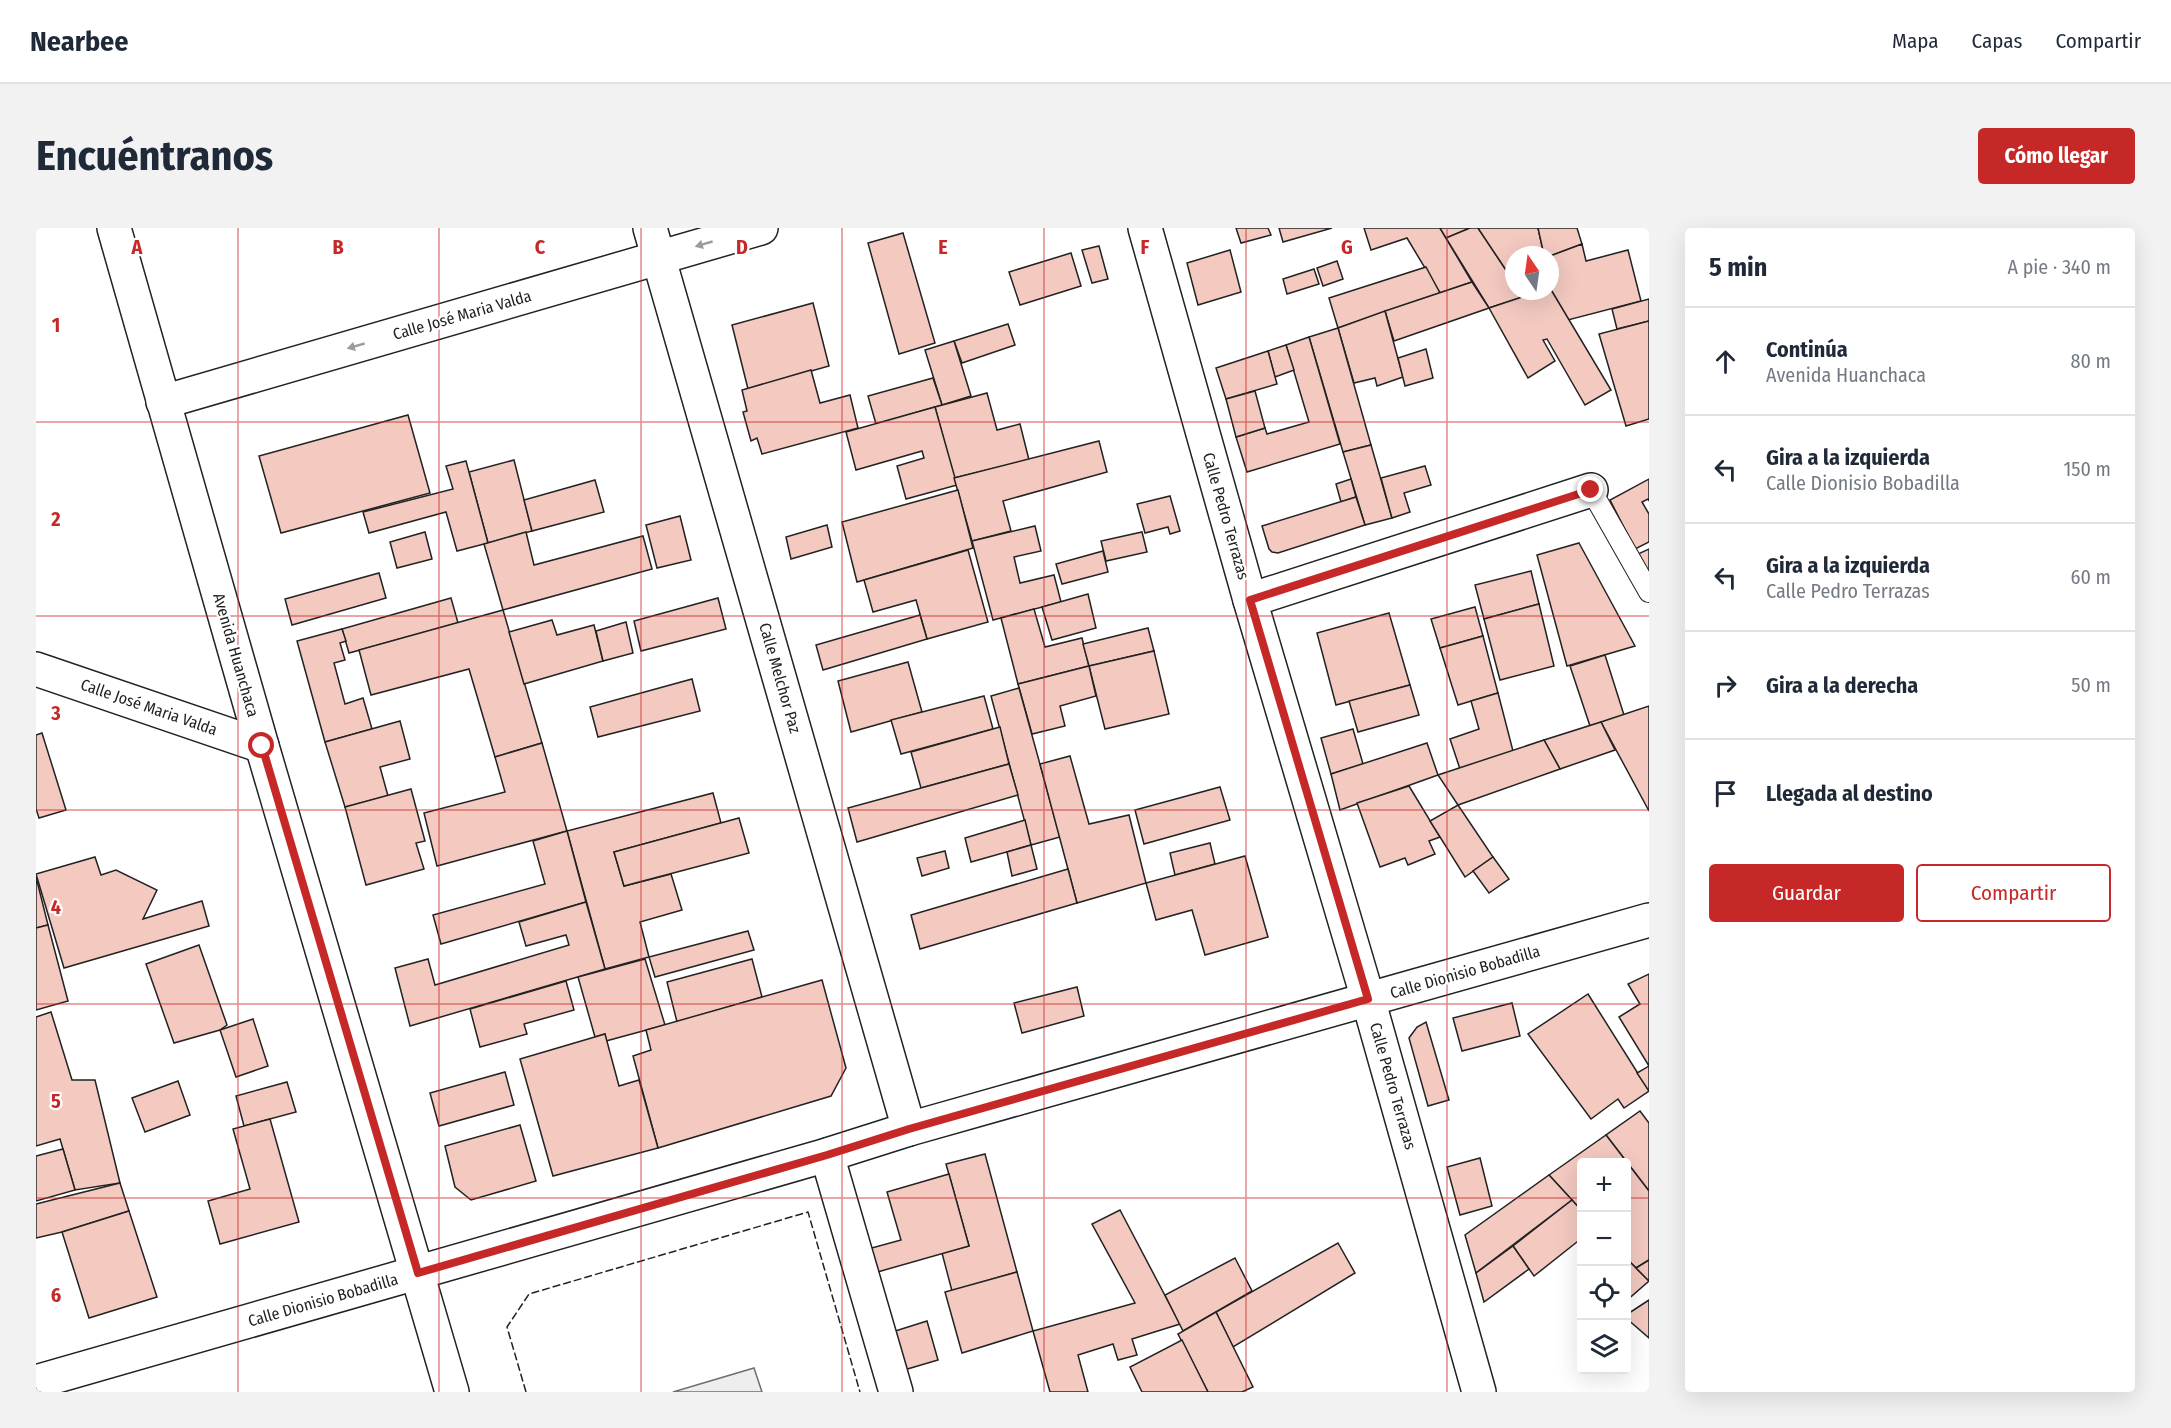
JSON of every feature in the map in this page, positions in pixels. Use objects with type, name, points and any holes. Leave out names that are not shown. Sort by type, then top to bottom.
[{"type":"street","name":"Avenida Huanchaca","points":[[114,228],[262,746],[452,1392]]},
{"type":"street","name":"Calle José Maria Valda","points":[[163,402],[655,243],[761,228]]},
{"type":"street","name":"Calle Pedro Terrazas","points":[[1145,228],[1479,1392]]},
{"type":"street","name":"Calle Melchor Paz","points":[[655,243],[909,1129]]},
{"type":"street","points":[[1250,600],[1591,490]]},
{"type":"street","name":"Calle José Maria Valda","points":[[36,669],[262,746]]},
{"type":"street","name":"Calle Dionisio Bobadilla","points":[[36,1382],[827,1155],[909,1129],[1649,920]]},
{"type":"street","points":[[827,1155],[896,1392]]},
{"type":"lane","points":[[1591,490],[1649,592]]},
{"type":"shaded area","points":[[754,1368],[762,1392],[673,1392]]},
{"type":"building","points":[[1236,228],[1268,228],[1271,235],[1241,243]]},
{"type":"building","points":[[1279,228],[1332,228],[1283,242]]},
{"type":"building","points":[[1364,228],[1440,228],[1472,282],[1440,293],[1407,238],[1371,250]]},
{"type":"building","points":[[1440,228],[1470,228],[1446,238]]},
{"type":"building","points":[[1470,228],[1478,228],[1505,268],[1505,300],[1513,300],[1489,308],[1446,238]]},
{"type":"building","points":[[1478,228],[1538,228],[1542,246],[1505,246],[1505,268]]},
{"type":"building","points":[[1538,228],[1577,228],[1582,244],[1559,253],[1559,246],[1542,246]]},
{"type":"building","points":[[903,233],[935,343],[899,354],[868,243]]},
{"type":"building","points":[[1582,244],[1586,261],[1628,250],[1641,301],[1568,320],[1557,300],[1559,300],[1559,253]]},
{"type":"building","points":[[1099,246],[1108,279],[1092,283],[1082,250]]},
{"type":"building","points":[[1230,250],[1241,292],[1198,305],[1187,263]]},
{"type":"building","points":[[1071,253],[1081,286],[1020,305],[1009,272]]},
{"type":"building","points":[[1337,261],[1343,279],[1323,286],[1317,268]]},
{"type":"building","points":[[1426,267],[1440,293],[1338,328],[1329,298]]},
{"type":"building","points":[[1314,269],[1319,284],[1287,294],[1283,279]]},
{"type":"building","points":[[1472,282],[1489,308],[1394,341],[1385,311]]},
{"type":"building","points":[[1649,299],[1649,321],[1617,329],[1612,309]]},
{"type":"building","points":[[1513,300],[1557,300],[1611,390],[1585,405],[1547,339],[1543,340],[1555,361],[1528,378],[1489,308]]},
{"type":"building","points":[[813,303],[829,366],[748,389],[732,325]]},
{"type":"building","points":[[1385,311],[1403,377],[1377,386],[1375,378],[1354,383],[1338,328]]},
{"type":"building","points":[[1649,321],[1649,419],[1626,426],[1599,334]]},
{"type":"building","points":[[1008,324],[1015,345],[962,363],[954,341]]},
{"type":"building","points":[[1338,328],[1371,445],[1343,452],[1309,337]]},
{"type":"building","points":[[1309,337],[1340,444],[1247,472],[1236,437],[1265,428],[1267,434],[1309,422],[1286,345]]},
{"type":"building","points":[[954,341],[971,396],[942,405],[925,350]]},
{"type":"building","points":[[1286,345],[1294,370],[1275,377],[1268,351]]},
{"type":"building","points":[[1426,349],[1433,378],[1405,386],[1398,358]]},
{"type":"building","points":[[1268,351],[1277,384],[1226,399],[1216,368]]},
{"type":"building","points":[[811,370],[820,403],[850,395],[858,428],[762,454],[757,438],[751,441],[743,412],[747,411],[742,390]]},
{"type":"building","points":[[933,378],[942,405],[876,424],[868,396]]},
{"type":"building","points":[[1255,391],[1265,428],[1236,437],[1226,399]]},
{"type":"building","points":[[987,393],[997,430],[1020,424],[1029,460],[954,478],[935,407]]},
{"type":"building","points":[[935,407],[957,485],[906,499],[897,466],[924,458],[922,451],[856,470],[846,432]]},
{"type":"building","points":[[408,415],[430,493],[281,533],[259,456]]},
{"type":"building","points":[[1099,441],[1107,472],[1003,501],[1011,531],[972,541],[954,478]]},
{"type":"building","points":[[1371,445],[1392,518],[1365,525],[1343,452]]},
{"type":"building","points":[[514,460],[532,531],[488,543],[469,472]]},
{"type":"building","points":[[466,461],[488,543],[457,551],[446,512],[369,533],[363,512],[453,489],[446,466]]},
{"type":"building","points":[[1425,466],[1431,485],[1404,493],[1410,512],[1392,518],[1381,478]]},
{"type":"building","points":[[1351,479],[1356,497],[1341,502],[1336,484]]},
{"type":"building","points":[[1649,479],[1649,501],[1648,499],[1642,502],[1649,514],[1649,542],[1635,549],[1610,500]]},
{"type":"building","points":[[595,480],[604,512],[532,531],[524,500]]},
{"type":"building","points":[[958,490],[973,548],[857,582],[842,522]]},
{"type":"building","points":[[1170,496],[1180,531],[1170,534],[1168,527],[1145,533],[1137,504]]},
{"type":"building","points":[[1356,497],[1365,525],[1278,553],[1269,549],[1262,526]]},
{"type":"building","points":[[680,516],[691,560],[657,568],[646,525]]},
{"type":"building","points":[[827,525],[832,547],[791,559],[786,537]]},
{"type":"building","points":[[1035,526],[1041,551],[1014,557],[1020,583],[1054,575],[1061,602],[993,620],[972,541]]},
{"type":"building","points":[[425,532],[432,559],[397,568],[390,542]]},
{"type":"building","points":[[526,532],[534,565],[643,536],[652,569],[503,610],[484,544]]},
{"type":"building","points":[[1142,532],[1147,552],[1106,561],[1101,541]]},
{"type":"building","points":[[1579,543],[1635,646],[1567,666],[1537,555]]},
{"type":"building","points":[[1649,549],[1649,574],[1638,554]]},
{"type":"building","points":[[968,550],[988,622],[927,639],[916,600],[873,612],[864,580]]},
{"type":"building","points":[[1103,551],[1108,572],[1062,584],[1056,564]]},
{"type":"building","points":[[1531,571],[1539,604],[1484,619],[1475,585]]},
{"type":"building","points":[[379,573],[386,598],[292,625],[285,599]]},
{"type":"building","points":[[1088,594],[1096,628],[1052,640],[1042,607]]},
{"type":"building","points":[[451,598],[458,623],[349,653],[342,629]]},
{"type":"building","points":[[718,598],[726,629],[641,651],[634,621]]},
{"type":"building","points":[[1539,604],[1554,666],[1500,680],[1484,619]]},
{"type":"building","points":[[1475,607],[1483,636],[1440,648],[1431,619]]},
{"type":"building","points":[[1034,609],[1045,647],[1082,638],[1089,666],[1018,684],[1001,618]]},
{"type":"building","points":[[503,610],[542,743],[495,757],[469,669],[371,695],[359,650]]},
{"type":"building","points":[[1389,613],[1410,685],[1336,705],[1317,633]]},
{"type":"building","points":[[920,615],[927,639],[823,670],[816,645]]},
{"type":"building","points":[[552,620],[557,635],[594,625],[603,661],[524,684],[509,632]]},
{"type":"building","points":[[626,622],[633,653],[603,661],[596,631]]},
{"type":"building","points":[[1148,628],[1154,651],[1089,666],[1083,644]]},
{"type":"building","points":[[342,629],[346,641],[340,643],[345,660],[334,663],[345,704],[363,698],[372,729],[325,742],[297,641]]},
{"type":"building","points":[[1483,636],[1498,693],[1458,705],[1440,648]]},
{"type":"building","points":[[1154,651],[1169,714],[1105,729],[1089,666]]},
{"type":"building","points":[[1605,655],[1624,715],[1590,726],[1570,666]]},
{"type":"building","points":[[908,662],[922,712],[851,732],[838,681]]},
{"type":"building","points":[[1089,666],[1096,696],[1060,706],[1065,726],[1032,734],[1018,684]]},
{"type":"building","points":[[692,679],[700,711],[598,737],[590,707]]},
{"type":"building","points":[[1410,685],[1419,715],[1358,732],[1349,701]]},
{"type":"building","points":[[1019,688],[1060,837],[1031,845],[991,696]]},
{"type":"building","points":[[1498,693],[1513,751],[1460,769],[1450,739],[1479,729],[1471,701]]},
{"type":"building","points":[[984,696],[993,729],[901,754],[891,720]]},
{"type":"building","points":[[1649,706],[1649,811],[1601,722]]},
{"type":"building","points":[[400,721],[410,759],[380,767],[388,796],[345,807],[325,742]]},
{"type":"building","points":[[1601,722],[1615,750],[1560,769],[1544,740]]},
{"type":"building","points":[[1000,727],[1009,764],[921,788],[911,752]]},
{"type":"building","points":[[1353,729],[1363,764],[1331,774],[1321,738]]},
{"type":"building","points":[[42,733],[66,810],[39,818],[36,809],[36,735]]},
{"type":"building","points":[[1544,740],[1560,769],[1458,805],[1438,775]]},
{"type":"building","points":[[542,743],[567,831],[437,866],[424,813],[505,792],[495,757]]},
{"type":"building","points":[[1427,743],[1438,775],[1340,810],[1331,774]]},
{"type":"building","points":[[1070,756],[1089,824],[1129,815],[1146,883],[1077,903],[1040,764]]},
{"type":"building","points":[[1009,764],[1018,795],[857,842],[848,808]]},
{"type":"building","points":[[1409,786],[1440,837],[1429,841],[1435,854],[1408,865],[1405,858],[1380,867],[1357,803]]},
{"type":"building","points":[[1220,787],[1230,820],[1144,844],[1135,810]]},
{"type":"building","points":[[411,789],[425,841],[416,843],[424,869],[366,885],[345,807]]},
{"type":"building","points":[[713,793],[721,823],[614,852],[624,886],[671,874],[682,910],[640,922],[649,957],[605,969],[567,831]]},
{"type":"building","points":[[1458,805],[1493,857],[1465,877],[1430,821]]},
{"type":"building","points":[[739,818],[749,853],[624,886],[614,852]]},
{"type":"building","points":[[1025,820],[1031,845],[971,862],[965,838]]},
{"type":"building","points":[[567,831],[586,902],[441,944],[433,915],[545,884],[533,841]]},
{"type":"building","points":[[1210,843],[1215,864],[1175,875],[1170,853]]},
{"type":"building","points":[[1031,845],[1037,869],[1012,876],[1007,852]]},
{"type":"building","points":[[945,851],[949,868],[922,876],[917,858]]},
{"type":"building","points":[[1245,856],[1268,937],[1205,955],[1192,910],[1156,920],[1146,883]]},
{"type":"building","points":[[95,857],[101,875],[116,870],[157,890],[143,919],[202,901],[209,926],[64,968],[36,874]]},
{"type":"building","points":[[1493,857],[1509,879],[1489,893],[1473,871]]},
{"type":"building","points":[[1068,869],[1077,903],[920,949],[911,915]]},
{"type":"building","points":[[36,877],[48,925],[36,928]]},
{"type":"building","points":[[586,902],[605,969],[410,1026],[395,968],[428,959],[435,985],[569,945],[566,935],[526,946],[519,922]]},
{"type":"building","points":[[48,925],[68,1001],[36,1010],[36,928]]},
{"type":"building","points":[[748,931],[754,950],[655,977],[649,957]]},
{"type":"building","points":[[199,945],[227,1025],[220,1030],[174,1043],[146,964]]},
{"type":"building","points":[[645,959],[665,1025],[606,1041],[605,1034],[595,1037],[578,977]]},
{"type":"building","points":[[752,959],[762,997],[677,1022],[667,982]]},
{"type":"building","points":[[1649,974],[1649,1066],[1619,1017],[1640,1004],[1628,984]]},
{"type":"building","points":[[822,980],[846,1068],[831,1096],[658,1148],[633,1056],[651,1050],[646,1030]]},
{"type":"building","points":[[566,981],[574,1010],[524,1024],[527,1034],[480,1047],[470,1009]]},
{"type":"building","points":[[1077,987],[1084,1016],[1022,1033],[1014,1003]]},
{"type":"building","points":[[1588,994],[1649,1091],[1624,1108],[1618,1099],[1591,1119],[1528,1034]]},
{"type":"building","points":[[1512,1003],[1520,1036],[1462,1051],[1453,1018]]},
{"type":"building","points":[[51,1012],[72,1080],[95,1080],[120,1183],[75,1190],[60,1139],[36,1146],[36,1017]]},
{"type":"building","points":[[253,1019],[268,1066],[236,1077],[220,1030]]},
{"type":"building","points":[[1426,1022],[1449,1100],[1428,1106],[1409,1038],[1417,1027]]},
{"type":"building","points":[[605,1034],[619,1086],[639,1080],[658,1148],[553,1176],[520,1059]]},
{"type":"building","points":[[1649,1066],[1649,1091],[1637,1073]]},
{"type":"building","points":[[505,1072],[514,1105],[439,1126],[430,1093]]},
{"type":"building","points":[[178,1081],[190,1115],[145,1132],[132,1098]]},
{"type":"building","points":[[287,1082],[296,1112],[244,1126],[236,1096]]},
{"type":"building","points":[[1640,1111],[1649,1123],[1649,1191],[1631,1168],[1631,1158],[1624,1158],[1606,1135]]},
{"type":"building","points":[[270,1119],[299,1222],[220,1244],[208,1201],[250,1189],[233,1129]]},
{"type":"building","points":[[520,1125],[536,1181],[471,1200],[455,1187],[445,1146]]},
{"type":"building","points":[[1606,1135],[1624,1158],[1577,1158],[1577,1206],[1549,1175]]},
{"type":"building","points":[[63,1149],[75,1190],[36,1201],[36,1156]]},
{"type":"building","points":[[985,1154],[1017,1272],[952,1291],[942,1253],[969,1246],[946,1164]]},
{"type":"building","points":[[1480,1158],[1492,1206],[1460,1215],[1447,1167]]},
{"type":"building","points":[[1631,1168],[1649,1191],[1649,1260],[1636,1268],[1631,1263]]},
{"type":"building","points":[[949,1174],[969,1246],[874,1273],[868,1249],[901,1240],[887,1192]]},
{"type":"building","points":[[1549,1175],[1572,1200],[1476,1273],[1465,1235]]},
{"type":"building","points":[[120,1183],[129,1211],[36,1238],[36,1204]]},
{"type":"building","points":[[1572,1200],[1577,1206],[1577,1242],[1534,1276],[1513,1246]]},
{"type":"building","points":[[1120,1210],[1180,1324],[1132,1339],[1137,1355],[1118,1360],[1113,1344],[1078,1355],[1088,1392],[1050,1392],[1033,1331],[1135,1303],[1092,1224]]},
{"type":"building","points":[[129,1211],[157,1297],[89,1318],[62,1232]]},
{"type":"building","points":[[1338,1243],[1355,1273],[1233,1347],[1216,1312]]},
{"type":"building","points":[[1513,1246],[1529,1269],[1484,1302],[1476,1273]]},
{"type":"building","points":[[1235,1258],[1252,1291],[1183,1331],[1165,1295]]},
{"type":"building","points":[[1649,1260],[1649,1281],[1636,1268]]},
{"type":"building","points":[[1631,1263],[1649,1281],[1631,1297]]},
{"type":"building","points":[[1017,1272],[1033,1331],[962,1353],[945,1292]]},
{"type":"building","points":[[1649,1300],[1649,1338],[1631,1322],[1631,1312]]},
{"type":"building","points":[[1216,1312],[1253,1387],[1242,1392],[1208,1392],[1178,1334]]},
{"type":"building","points":[[927,1321],[938,1360],[904,1370],[892,1332]]},
{"type":"building","points":[[1182,1340],[1208,1392],[1142,1392],[1130,1367]]},
{"type":"fence","points":[[526,1392],[507,1327],[529,1294],[808,1212],[860,1392]]},
{"type":"route","points":[[262,746],[418,1273],[827,1155],[909,1129],[1368,999],[1250,600],[1591,490]]}]
